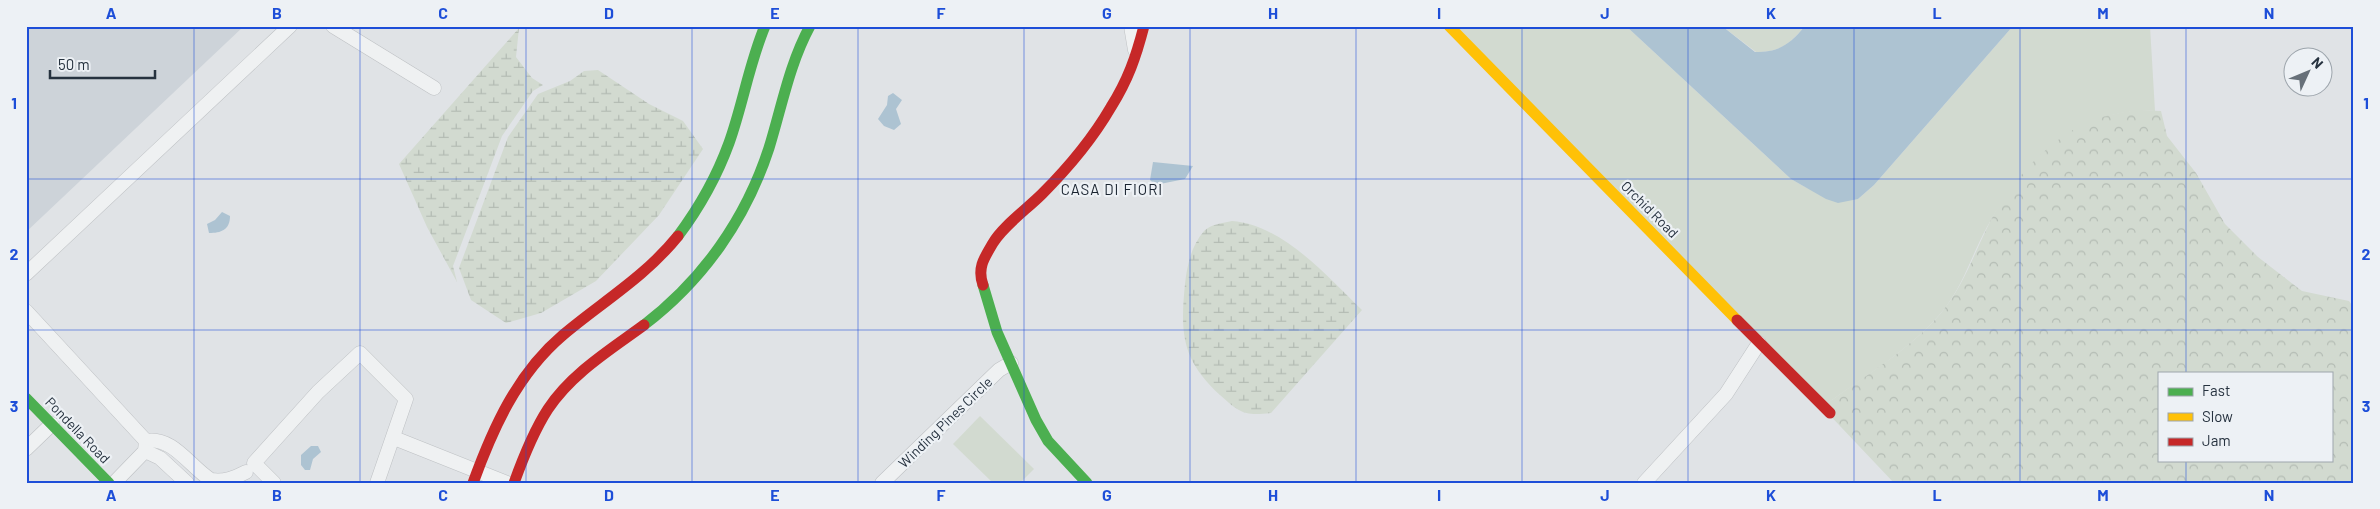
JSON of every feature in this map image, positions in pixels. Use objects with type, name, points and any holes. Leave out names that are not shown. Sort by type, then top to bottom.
[{"type":"street","points":[[26,274],[290,26]]},
{"type":"street","points":[[333,26],[434,88]]},
{"type":"street","points":[[475,477],[495,425],[521,381],[551,347],[641,276],[679,236],[710,186],[726,150],[752,58],[765,26]]},
{"type":"street","points":[[514,483],[533,435],[556,399],[589,364],[658,313],[690,282],[720,246],[744,205],[756,178],[773,134],[789,70],[810,26]]},
{"type":"street","points":[[1131,26],[1135,47],[1134,65]]},
{"type":"street","points":[[1087,483],[1048,441],[997,332],[982,288],[980,274],[983,261],[994,241],[1037,200],[1083,147],[1111,108],[1134,65],[1144,26]]},
{"type":"street","name":"Orchid Road","points":[[1449,26],[1760,344],[1830,412]]},
{"type":"street","points":[[26,311],[145,446],[187,483]]},
{"type":"street","points":[[1644,483],[1726,394],[1760,344]]},
{"type":"street","points":[[114,483],[145,446],[156,440],[166,444],[211,480],[231,480],[246,473],[318,392],[360,353],[406,399],[377,483]]},
{"type":"street","name":"Winding Pines Circle","points":[[882,483],[999,370],[1011,363]]},
{"type":"street","name":"Pondella Road","points":[[26,398],[109,483]]},
{"type":"street","points":[[26,449],[52,424]]},
{"type":"street","points":[[394,438],[475,477],[507,483]]},
{"type":"street","points":[[246,473],[274,483]]},
{"type":"shaded area","points":[[26,26],[244,26],[26,232]]},
{"type":"green space","points":[[1444,26],[1626,26],[1791,179],[1807,188],[1858,199],[1874,185],[2013,26],[2150,26],[2155,111],[2127,112],[2100,118],[2077,129],[2035,161],[2001,203],[1981,238],[1955,293],[1929,327],[1900,352],[1822,407]]},
{"type":"green space","points":[[1722,26],[1805,26],[1784,46],[1764,52],[1756,52]]},
{"type":"green space","points":[[519,28],[516,57],[532,78],[543,85],[533,91],[502,136],[453,266],[457,282],[427,227],[399,164]]},
{"type":"green space","points":[[598,70],[649,104],[683,121],[703,149],[659,215],[596,281],[541,313],[506,323],[471,300],[459,268],[508,137],[538,94],[570,81],[584,71]]},
{"type":"green space","points":[[2137,110],[2161,111],[2167,136],[2196,173],[2225,224],[2258,257],[2302,291],[2349,301],[2354,308],[2354,483],[1894,483],[1822,407],[1900,351],[1941,313],[1961,283],[1994,214],[2014,184],[2038,157],[2067,134],[2082,125],[2116,114]]},
{"type":"green space","points":[[1232,221],[1251,225],[1269,232],[1286,242],[1319,268],[1362,310],[1271,413],[1248,413],[1233,406],[1207,382],[1191,358],[1186,345],[1183,318],[1185,284],[1190,256],[1204,231],[1217,224]]},
{"type":"green space","points":[[980,416],[1034,469],[1020,483],[993,483],[953,444]]},
{"type":"water","points":[[1626,26],[1722,26],[1755,52],[1764,52],[1784,46],[1805,26],[2013,26],[1874,185],[1858,199],[1838,203],[1826,199],[1791,179]]},
{"type":"water","points":[[893,93],[902,100],[896,109],[901,124],[894,130],[884,126],[878,119],[887,105],[888,96]]},
{"type":"water","points":[[1153,162],[1193,166],[1185,179],[1155,185],[1150,180]]},
{"type":"water","points":[[222,212],[230,216],[227,228],[209,233],[207,224],[215,220]]},
{"type":"water","points":[[311,446],[318,446],[321,452],[313,459],[310,470],[305,470],[301,465],[301,455]]},
{"type":"traffic: fast","points":[[678,236],[707,191],[719,168],[734,128],[765,26]]},
{"type":"traffic: fast","points":[[644,325],[685,288],[703,268],[735,223],[748,199],[769,148],[791,71],[810,26]]},
{"type":"traffic: fast","points":[[983,285],[997,332],[1036,420],[1048,441],[1087,483]]},
{"type":"traffic: fast","points":[[26,398],[109,483]]},
{"type":"traffic: slow","points":[[1449,26],[1737,320]]},
{"type":"traffic: jam","points":[[983,285],[981,279],[982,263],[997,237],[1061,174],[1088,142],[1104,119],[1127,78],[1144,26]]},
{"type":"traffic: jam","points":[[473,483],[498,422],[532,367],[563,335],[652,264],[678,236]]},
{"type":"traffic: jam","points":[[1737,320],[1830,413]]},
{"type":"traffic: jam","points":[[514,483],[538,427],[558,396],[568,384],[592,363],[644,325]]},
{"type":"district","name":"CASA DI FIORI","points":[[1112,189]]}]
